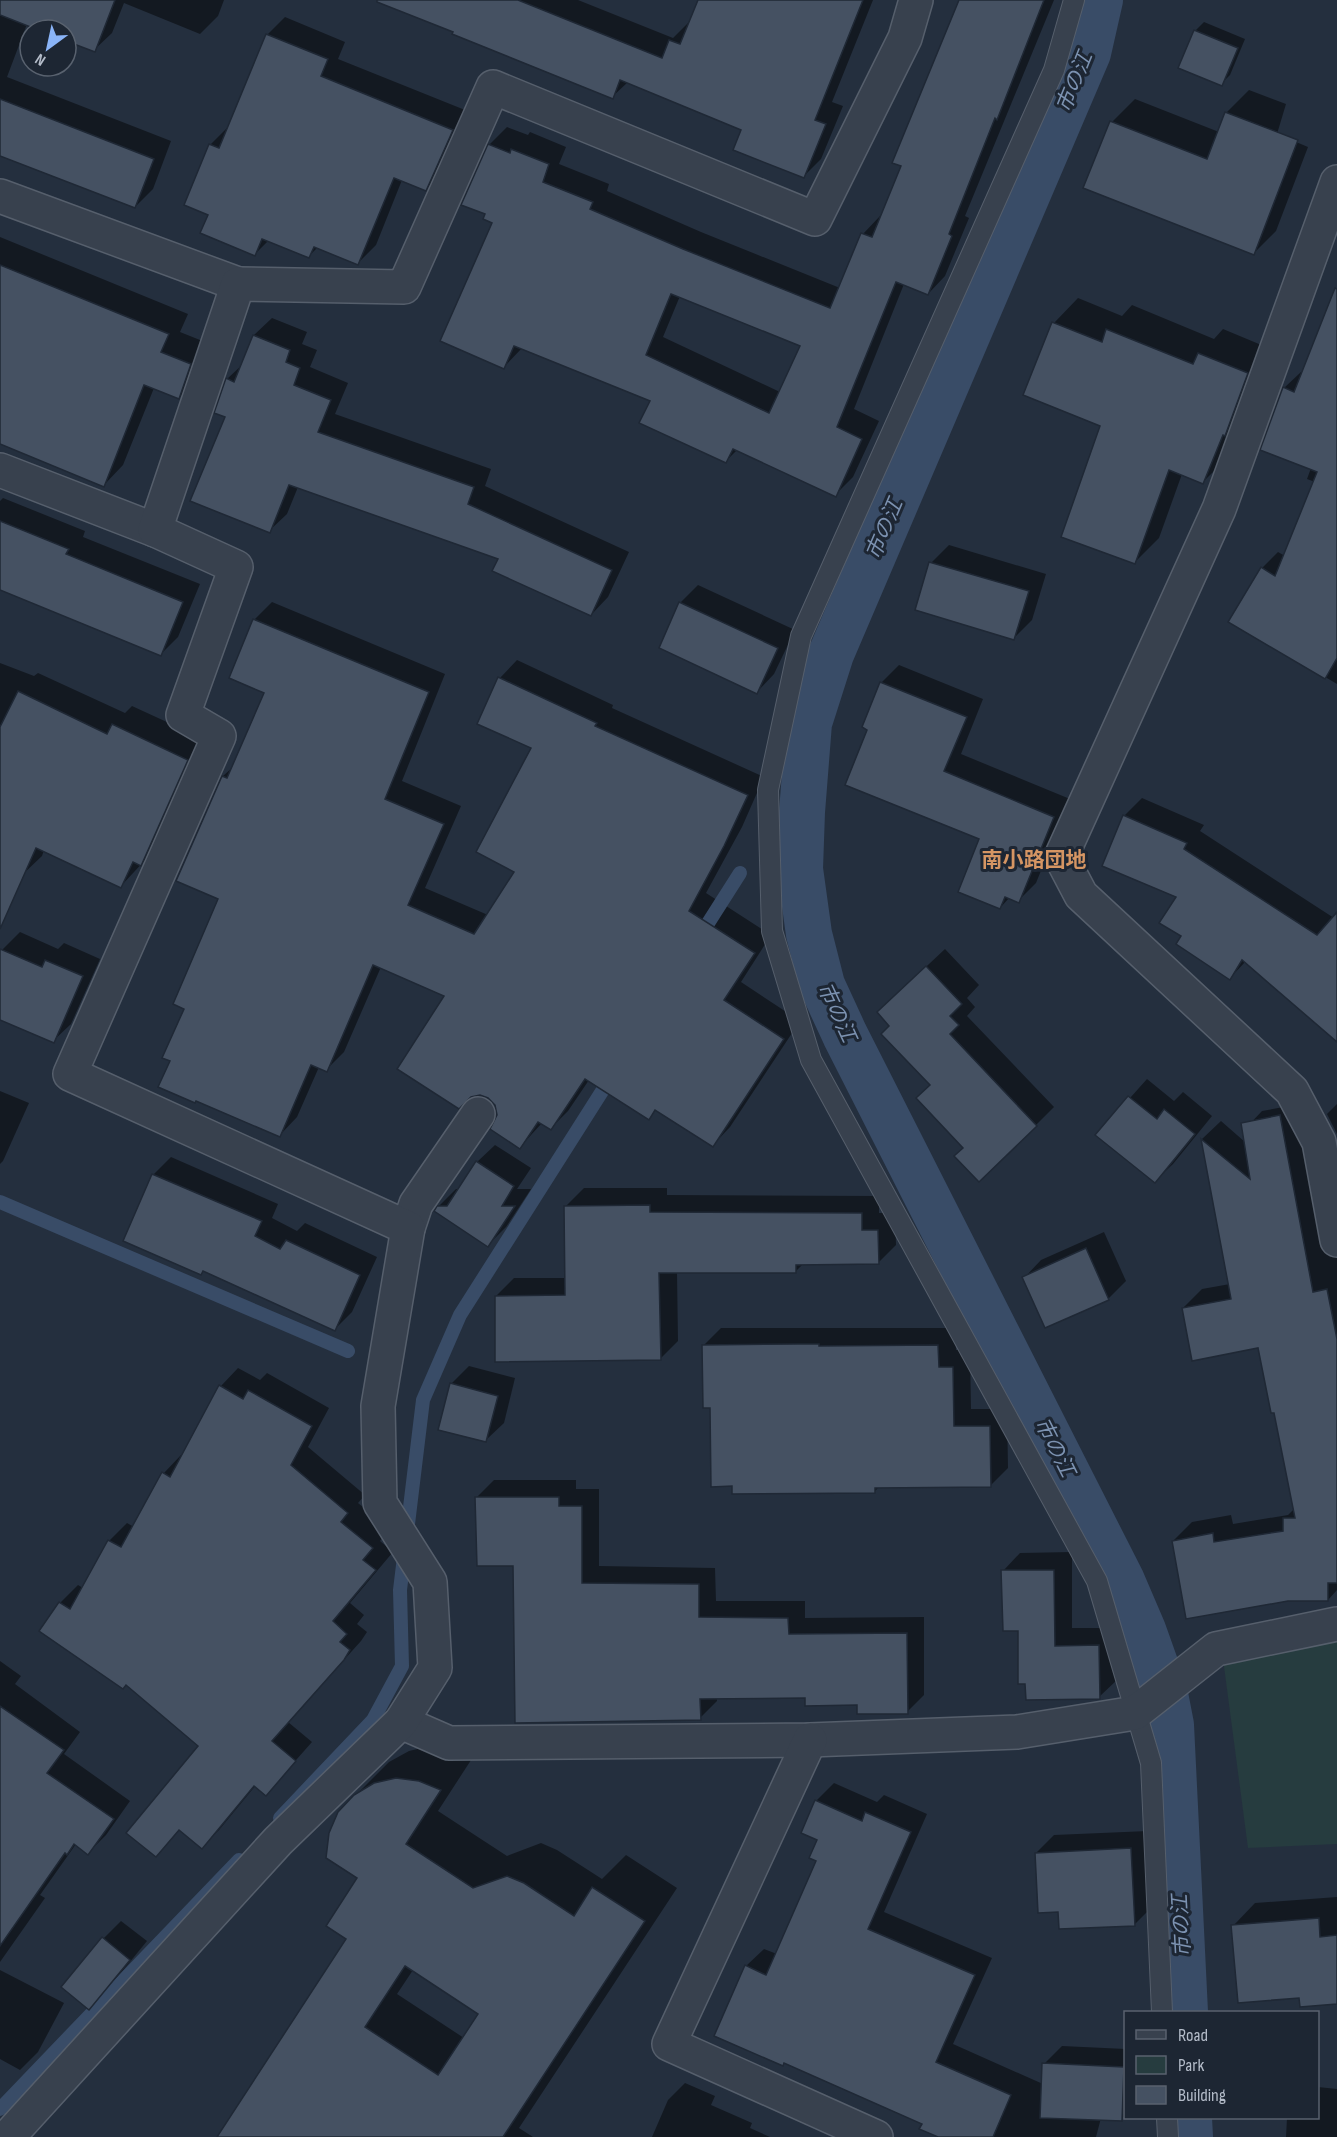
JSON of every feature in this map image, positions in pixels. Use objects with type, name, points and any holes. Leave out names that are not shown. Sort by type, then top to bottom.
[{"type":"street","points":[[0,196],[238,284],[404,287],[493,87],[815,219],[905,38],[916,0]]},
{"type":"street","points":[[1337,182],[1219,509],[1062,857],[1081,895],[1292,1091],[1319,1142],[1337,1240]]},
{"type":"street","points":[[155,531],[238,284]]},
{"type":"street","points":[[0,470],[155,531],[236,567],[183,715],[219,736],[70,1074],[408,1228]]},
{"type":"street","points":[[8,2137],[278,1841],[401,1722],[435,1668],[430,1582],[380,1503],[378,1406],[408,1228],[416,1204],[478,1114]]},
{"type":"street","points":[[401,1722],[449,1743],[810,1740],[1017,1732],[1135,1713],[1216,1649],[1337,1624]]},
{"type":"street","points":[[810,1740],[669,2044],[876,2137]]},
{"type":"lane","points":[[1074,0],[1054,70],[801,636],[768,790],[772,931],[811,1060],[1097,1581],[1151,1762],[1162,2011]]},
{"type":"lane","points":[[1167,2119],[1168,2137]]},
{"type":"green space","points":[[1337,1642],[1337,1844],[1248,1848],[1223,1659]]},
{"type":"building","points":[[0,0],[115,0],[95,52],[78,46],[78,18],[18,18],[18,22],[0,15]]},
{"type":"building","points":[[377,0],[518,0],[662,58],[669,40],[680,44],[698,0],[863,0],[815,120],[826,124],[804,178],[733,150],[741,130],[620,80],[613,99],[452,34],[453,32],[377,2]]},
{"type":"building","points":[[959,0],[1044,0],[949,234],[952,236],[928,295],[896,282],[837,427],[862,439],[836,497],[733,449],[726,463],[639,423],[650,401],[514,346],[504,369],[440,341],[492,223],[483,219],[485,214],[461,205],[488,144],[510,153],[511,149],[549,164],[543,182],[593,202],[590,209],[830,308],[861,233],[872,237],[901,166],[892,163]],"holes":[[[671,294],[800,346],[769,413],[646,355]]]},
{"type":"building","points":[[1194,30],[1238,48],[1222,86],[1178,68]]},
{"type":"building","points":[[266,34],[328,59],[321,76],[453,130],[426,191],[394,178],[358,265],[314,247],[309,258],[262,239],[255,256],[200,233],[208,215],[184,205],[209,144],[219,148]]},
{"type":"building","points":[[0,99],[154,159],[135,208],[0,156]]},
{"type":"building","points":[[1225,112],[1298,140],[1254,255],[1083,188],[1110,121],[1207,159]]},
{"type":"building","points":[[0,265],[169,334],[161,352],[191,364],[179,399],[144,385],[104,487],[0,444]]},
{"type":"building","points":[[1335,288],[1337,289],[1337,658],[1325,679],[1228,622],[1261,567],[1275,576],[1317,472],[1260,450],[1283,387],[1294,392]]},
{"type":"building","points":[[1052,322],[1102,342],[1106,329],[1193,364],[1198,353],[1248,373],[1225,436],[1223,435],[1203,484],[1169,470],[1135,564],[1061,537],[1100,426],[1023,395]]},
{"type":"building","points":[[253,335],[290,350],[286,362],[300,368],[294,385],[331,400],[318,432],[474,487],[468,504],[612,570],[591,616],[492,571],[498,559],[289,485],[270,533],[190,501],[225,417],[214,413],[226,378],[234,382]]},
{"type":"building","points":[[0,521],[69,549],[66,554],[183,602],[161,656],[0,590]]},
{"type":"building","points":[[929,562],[1029,591],[1014,640],[915,610]]},
{"type":"building","points":[[679,602],[778,648],[757,694],[659,648]]},
{"type":"building","points":[[253,619],[429,692],[385,799],[444,824],[408,905],[474,934],[514,872],[476,852],[531,748],[477,724],[498,677],[597,723],[595,726],[748,795],[689,911],[755,953],[724,1000],[784,1039],[713,1147],[655,1110],[649,1120],[585,1079],[551,1130],[538,1122],[520,1149],[490,1129],[497,1115],[495,1105],[488,1098],[480,1095],[471,1097],[459,1109],[397,1069],[444,996],[373,965],[327,1072],[311,1065],[280,1137],[158,1087],[170,1061],[162,1058],[184,1009],[173,1004],[218,899],[176,881],[222,776],[227,778],[264,693],[229,678]]},
{"type":"building","points":[[880,682],[967,717],[944,771],[1054,817],[1019,903],[1005,897],[1000,909],[958,892],[979,839],[845,785],[867,730],[862,727]]},
{"type":"building","points":[[18,691],[107,734],[112,724],[188,760],[141,866],[133,862],[121,888],[36,848],[0,929],[0,727]]},
{"type":"building","points":[[1123,815],[1187,843],[1184,849],[1317,935],[1337,912],[1337,1042],[1242,960],[1230,980],[1176,944],[1181,936],[1159,923],[1176,897],[1102,866]]},
{"type":"building","points":[[0,949],[42,967],[45,960],[83,976],[54,1043],[0,1020]]},
{"type":"building","points":[[926,966],[962,1004],[950,1016],[959,1025],[950,1034],[1037,1126],[979,1182],[954,1156],[963,1148],[916,1098],[930,1085],[881,1034],[889,1026],[877,1012]]},
{"type":"building","points":[[1128,1096],[1157,1119],[1164,1109],[1195,1134],[1155,1183],[1095,1135]]},
{"type":"building","points":[[1280,1115],[1313,1292],[1327,1289],[1337,1339],[1337,1583],[1328,1583],[1328,1601],[1288,1601],[1186,1619],[1172,1541],[1213,1533],[1214,1542],[1283,1531],[1283,1518],[1295,1518],[1274,1413],[1271,1413],[1258,1348],[1192,1361],[1182,1308],[1231,1299],[1201,1139],[1250,1179],[1241,1123]]},
{"type":"building","points":[[476,1161],[514,1186],[502,1206],[515,1206],[488,1247],[434,1211],[437,1206],[447,1206]]},
{"type":"building","points":[[152,1174],[262,1221],[255,1236],[280,1249],[286,1240],[360,1275],[335,1331],[203,1271],[201,1275],[123,1241]]},
{"type":"building","points":[[650,1205],[650,1212],[862,1213],[862,1230],[878,1230],[879,1264],[796,1265],[796,1273],[659,1273],[661,1360],[495,1362],[495,1296],[565,1295],[564,1206]]},
{"type":"building","points":[[1086,1248],[1109,1300],[1045,1328],[1022,1277]]},
{"type":"building","points":[[819,1344],[819,1346],[938,1345],[939,1367],[953,1367],[954,1426],[990,1426],[991,1487],[875,1488],[875,1493],[732,1494],[732,1486],[711,1487],[710,1408],[703,1408],[702,1345]]},
{"type":"building","points":[[450,1383],[498,1396],[486,1442],[438,1430]]},
{"type":"building","points":[[219,1385],[243,1399],[248,1390],[312,1426],[291,1465],[348,1513],[341,1522],[373,1548],[363,1560],[376,1570],[333,1621],[347,1634],[340,1642],[350,1650],[344,1660],[272,1741],[296,1761],[266,1796],[254,1786],[202,1849],[179,1830],[156,1857],[126,1833],[198,1746],[126,1685],[123,1689],[39,1631],[59,1602],[70,1609],[108,1540],[121,1547],[162,1472],[170,1477]]},
{"type":"building","points":[[475,1497],[559,1497],[559,1506],[582,1506],[582,1583],[699,1584],[699,1617],[788,1618],[789,1634],[907,1633],[908,1714],[857,1714],[857,1705],[805,1706],[805,1698],[700,1699],[701,1720],[515,1723],[513,1566],[477,1566]]},
{"type":"building","points":[[1001,1570],[1054,1570],[1055,1646],[1099,1645],[1100,1699],[1026,1700],[1025,1684],[1018,1684],[1018,1631],[1003,1631]]},
{"type":"building","points":[[0,1706],[64,1750],[47,1773],[114,1819],[88,1855],[74,1844],[67,1855],[65,1853],[0,1946]]},
{"type":"building","points":[[396,1778],[419,1781],[441,1790],[406,1844],[473,1888],[507,1876],[524,1883],[574,1916],[592,1887],[645,1921],[503,2137],[217,2137],[346,1939],[326,1926],[357,1878],[326,1858],[329,1833],[338,1812],[354,1795],[374,1783]],"holes":[[[405,1966],[478,2014],[438,2075],[365,2027]]]},
{"type":"building","points":[[815,1800],[862,1821],[865,1812],[911,1832],[868,1929],[975,1975],[936,2062],[1011,2095],[993,2137],[938,2137],[919,2129],[922,2124],[784,2063],[783,2066],[714,2036],[745,1965],[766,1975],[816,1861],[809,1858],[817,1840],[801,1833]]},
{"type":"building","points":[[1131,1848],[1135,1926],[1059,1929],[1058,1912],[1038,1913],[1035,1853]]},
{"type":"building","points":[[1319,1918],[1320,1937],[1337,1935],[1337,2004],[1300,2007],[1299,1998],[1238,2003],[1231,1925]]},
{"type":"building","points":[[102,1937],[130,1960],[89,2010],[61,1987]]},
{"type":"building","points":[[1042,2063],[1124,2067],[1122,2121],[1040,2118]]},
{"type":"waterway","name":"市の江","points":[[1100,0],[1088,53],[831,654],[809,723],[800,869],[809,934],[822,985],[845,1035],[1122,1581],[1143,1630],[1164,1689],[1171,1725],[1185,2011]]},
{"type":"waterway","points":[[698,939],[740,873]]},
{"type":"waterway","points":[[280,1818],[373,1720],[402,1666],[400,1590],[423,1400],[460,1315],[613,1074]]},
{"type":"waterway","points":[[0,1202],[348,1351]]},
{"type":"waterway","points":[[0,2109],[239,1860]]},
{"type":"waterway","name":"市の江","points":[[1189,2119],[1190,2137]]},
{"type":"district","name":"南小路団地","points":[[1034,860]]}]
